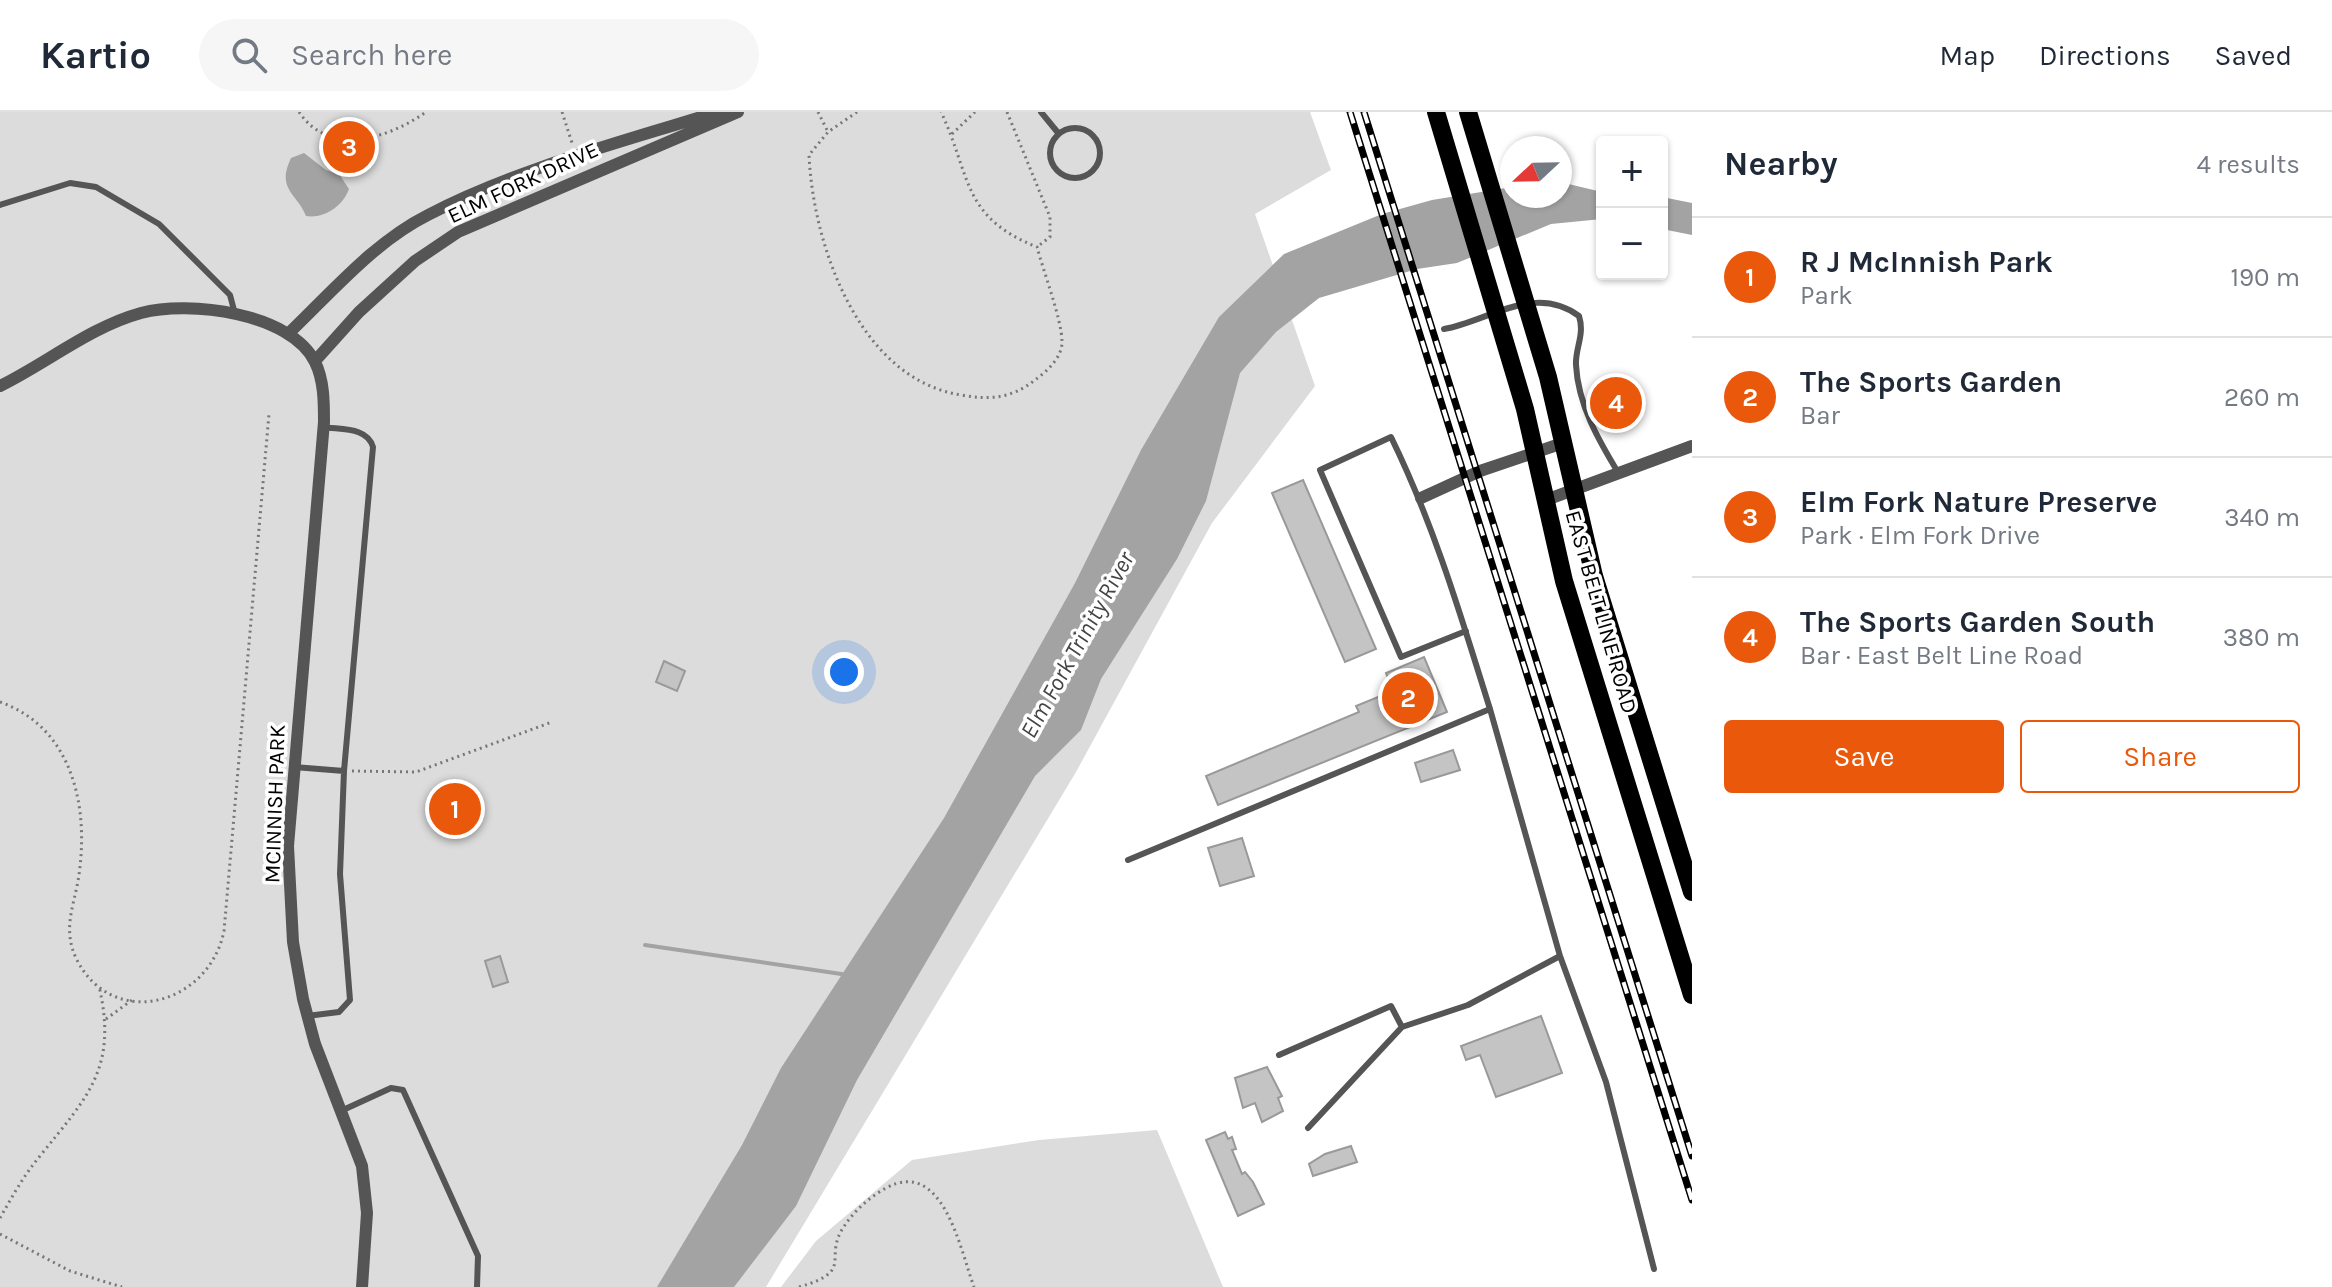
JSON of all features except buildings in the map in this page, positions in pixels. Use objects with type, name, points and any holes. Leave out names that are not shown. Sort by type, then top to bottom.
[{"type":"main road","name":"EAST BELT LINE ROAD","points":[[1436,112],[1505,336],[1572,608],[1692,995]]},
{"type":"main road","name":"EAST BELT LINE ROAD","points":[[1468,112],[1534,327],[1572,491],[1611,634],[1692,892]]},
{"type":"street","name":"ELM FORK DRIVE","points":[[288,334],[391,239],[427,215],[577,157],[717,112]]},
{"type":"street","name":"ELM FORK DRIVE","points":[[315,361],[359,312],[415,261],[458,232],[738,112]]},
{"type":"street","points":[[0,386],[78,341],[141,313],[163,310],[235,314],[268,323],[288,334],[315,361]]},
{"type":"street","name":"MCINNISH PARK","points":[[315,361],[324,392],[323,427],[288,846],[293,942],[307,1016],[362,1166],[367,1213],[362,1287]]},
{"type":"street","points":[[1421,498],[1563,443]]},
{"type":"street","points":[[1546,500],[1692,446]]},
{"type":"lane","points":[[1041,112],[1059,134]]},
{"type":"lane","points":[[1080,128],[1094,136],[1100,158],[1093,172],[1071,179],[1056,170],[1050,153],[1059,134],[1080,128]]},
{"type":"lane","points":[[0,205],[70,183],[96,187],[159,224],[230,295],[235,314]]},
{"type":"lane","points":[[1444,329],[1461,326],[1508,305],[1549,304],[1570,309],[1579,316],[1583,327],[1575,361],[1577,375],[1592,427],[1619,475]]},
{"type":"lane","points":[[307,1016],[339,1012],[350,1000],[340,874],[344,771],[373,447],[371,438],[362,432],[323,427]]},
{"type":"lane","points":[[1466,631],[1401,657],[1320,470],[1391,437],[1421,498],[1466,631],[1490,709],[1560,956],[1606,1082],[1654,1269]]},
{"type":"lane","points":[[1128,860],[1490,709]]},
{"type":"lane","points":[[294,766],[344,771]]},
{"type":"lane","points":[[1308,1128],[1402,1027],[1468,1005],[1560,956]]},
{"type":"lane","points":[[1279,1055],[1391,1006],[1402,1027]]},
{"type":"lane","points":[[343,1110],[391,1088],[403,1090],[411,1100],[478,1256],[477,1287]]},
{"type":"path","points":[[299,112],[309,127],[329,139],[357,140],[380,135],[426,112]]},
{"type":"path","points":[[818,112],[828,132]]},
{"type":"path","points":[[857,112],[828,132],[809,155],[811,197],[824,245],[844,295],[872,341],[907,372],[946,393],[993,400],[1030,384],[1052,367],[1062,342],[1037,247],[993,223],[970,195],[952,134],[941,112]]},
{"type":"path","points":[[952,134],[975,112]]},
{"type":"path","points":[[1007,112],[1050,217],[1050,237],[1037,247]]},
{"type":"path","points":[[98,985],[132,1000],[164,999],[187,990],[208,971],[221,945],[269,414]]},
{"type":"path","points":[[0,702],[38,721],[54,737],[70,769],[80,822],[79,867],[69,930],[76,958],[98,985],[106,1019],[105,1048],[88,1094],[66,1128],[21,1182],[0,1218]]},
{"type":"path","points":[[344,771],[416,772],[552,722]]},
{"type":"path","points":[[106,1019],[132,1000]]},
{"type":"path","points":[[799,1287],[826,1279],[835,1267],[841,1229],[854,1212],[899,1181],[914,1181],[944,1204],[974,1287]]},
{"type":"path","points":[[0,1234],[70,1271],[122,1287]]},
{"type":"shaded area","points":[[0,112],[1310,112],[1331,170],[1255,214],[1315,386],[1212,523],[1076,772],[766,1287],[0,1287]]},
{"type":"shaded area","points":[[1157,1130],[1223,1287],[781,1287],[816,1241],[912,1160],[1039,1140]]},
{"type":"water","points":[[304,153],[326,170],[339,174],[349,189],[338,206],[326,213],[306,216],[287,184],[291,158]]},
{"type":"water","name":"Elm Fork Trinity River","points":[[1572,185],[1596,191],[1596,220],[1551,224],[1457,263],[1417,269],[1319,298],[1276,332],[1240,373],[1206,501],[1177,559],[1101,679],[1081,730],[1035,776],[857,1080],[796,1206],[734,1287],[657,1287],[742,1145],[781,1068],[944,818],[1075,583],[1141,450],[1219,317],[1284,254],[1382,214],[1432,200],[1500,189],[1500,208],[1572,208]]},
{"type":"water","points":[[1668,198],[1692,203],[1692,235],[1668,230]]},
{"type":"waterway","points":[[645,945],[848,975]]},
{"type":"railway","points":[[1350,112],[1692,1200]]},
{"type":"railway","points":[[1364,112],[1692,1156]]},
{"type":"place","name":"Elm Fork Nature Preserve","points":[[349,147]]},
{"type":"place","name":"The Sports Garden South","points":[[1616,403]]},
{"type":"place","name":"The Sports Garden","points":[[1408,698]]},
{"type":"place","name":"R J McInnish Park","points":[[455,809]]}]
